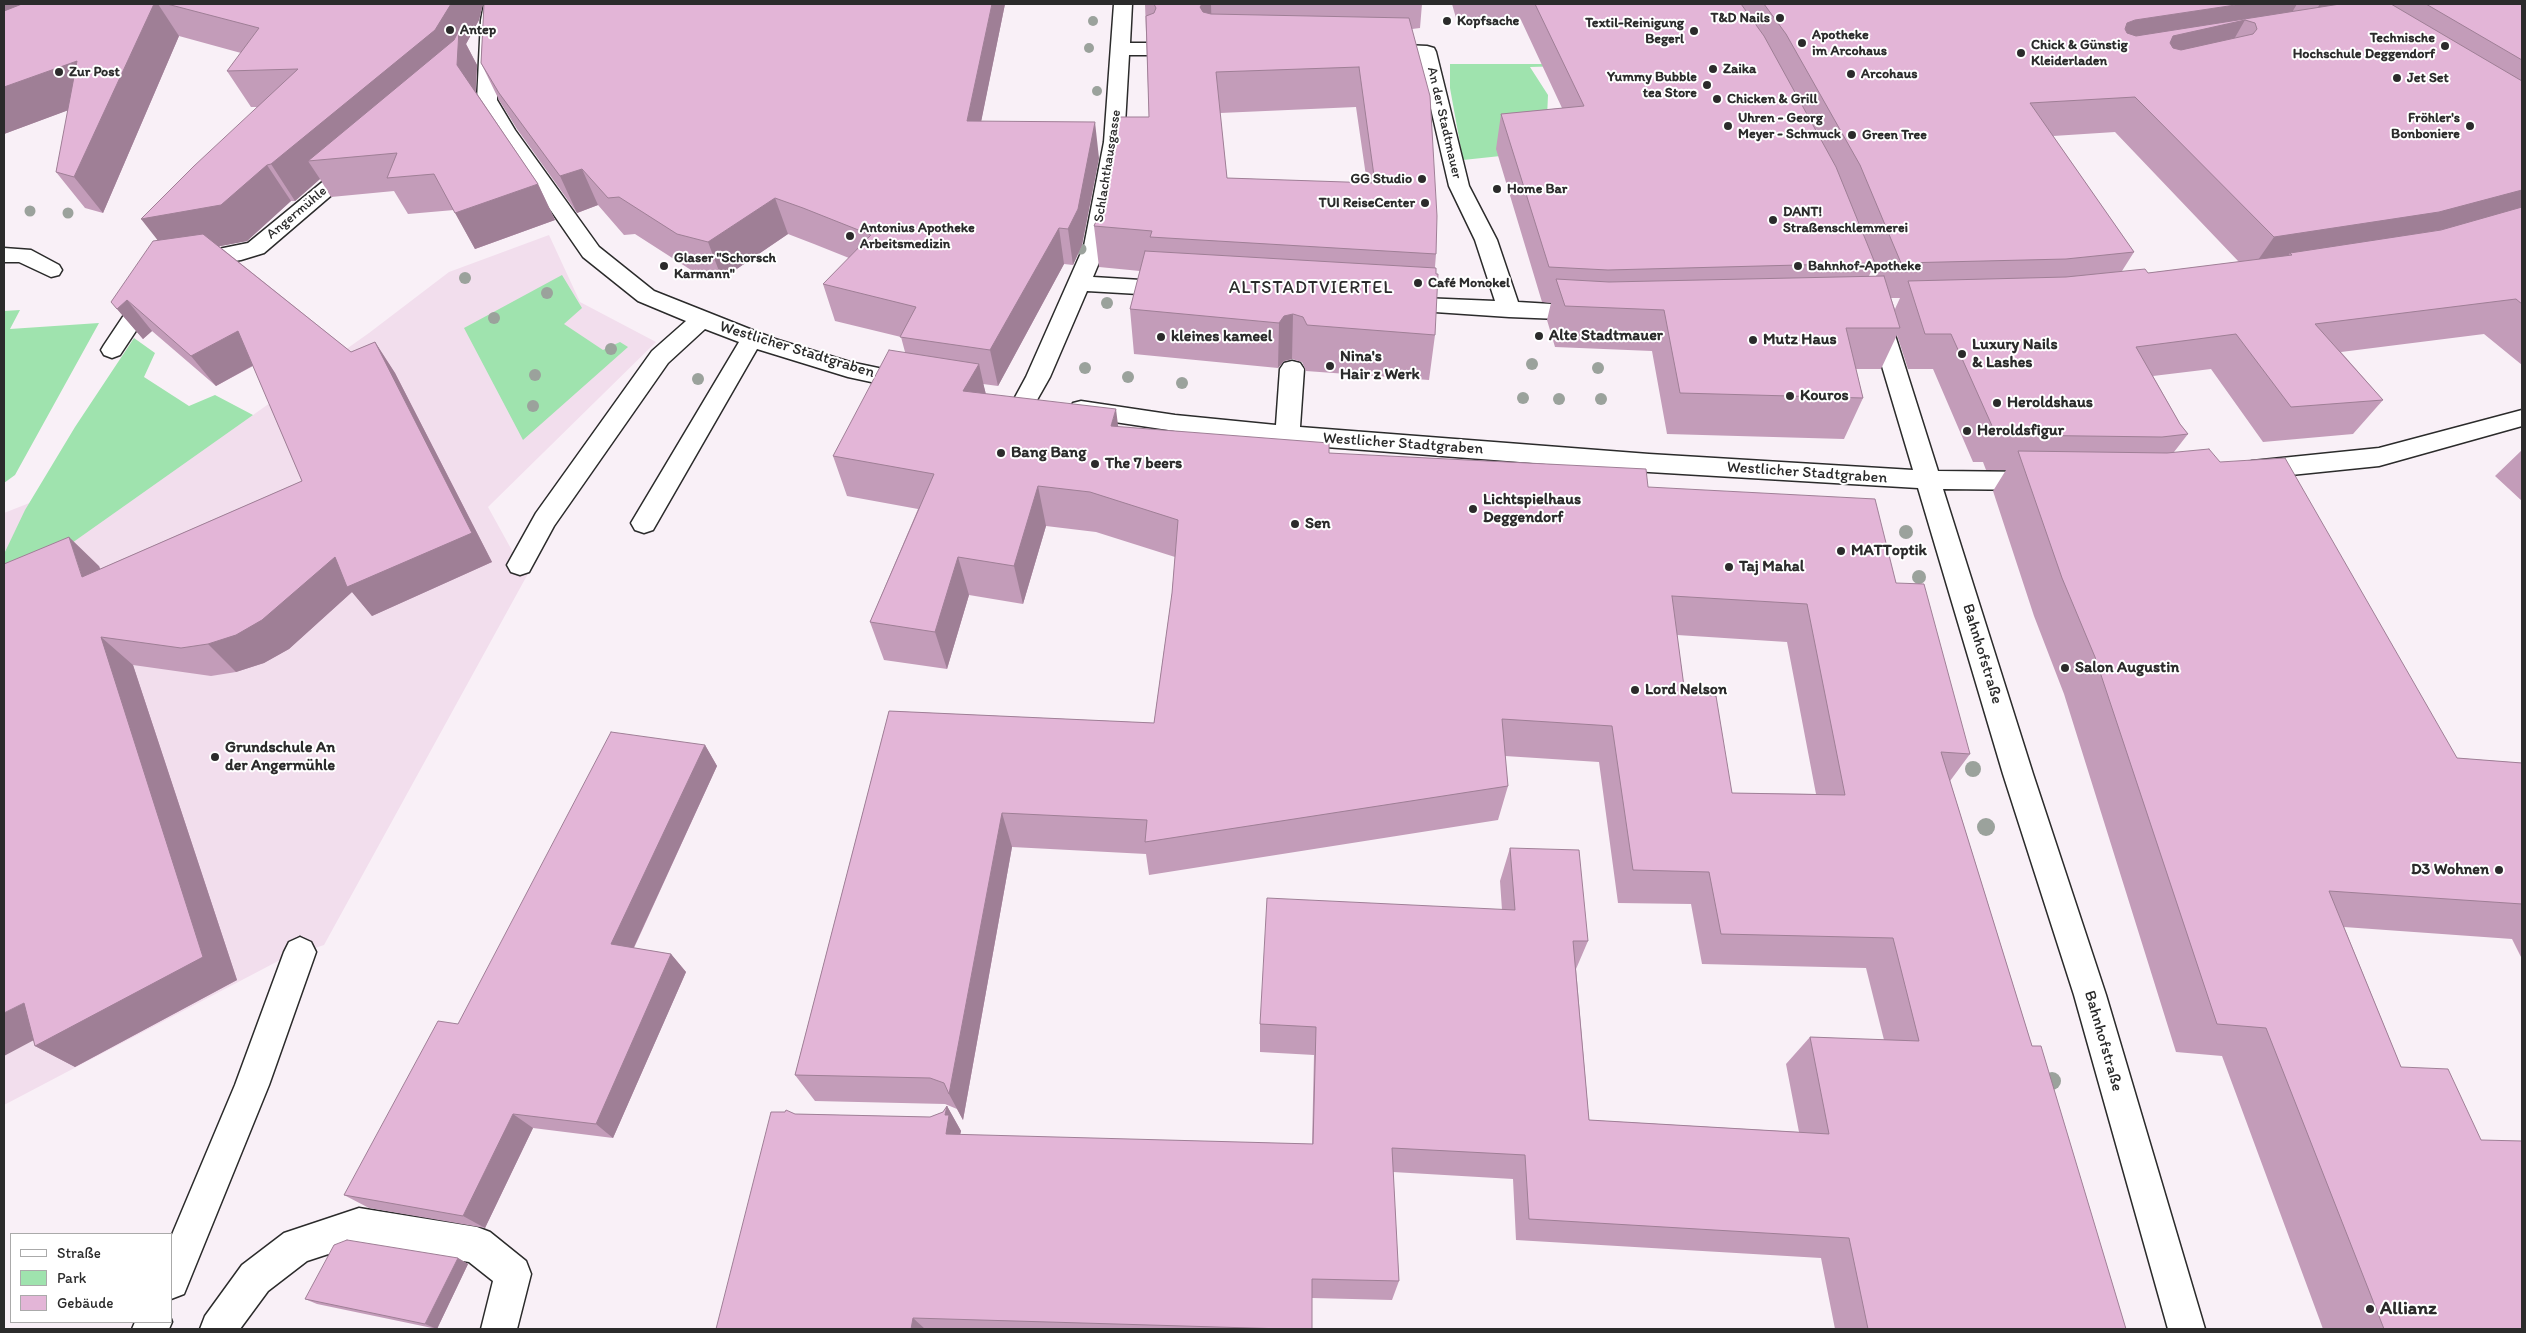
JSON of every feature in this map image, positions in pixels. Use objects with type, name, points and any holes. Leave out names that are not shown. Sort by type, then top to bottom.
[{"type":"street","name":"Schlachthausgasse","points":[[1015,399],[1038,377],[1095,246],[1114,142],[1123,4]]},
{"type":"street","points":[[469,59],[491,12]]},
{"type":"street","name":"Westlicher Stadtgraben","points":[[491,12],[488,100],[506,131],[591,252],[646,296],[702,319],[752,338],[848,369],[936,386]]},
{"type":"street","points":[[1121,49],[1148,49]]},
{"type":"street","name":"An der Stadtmauer","points":[[1358,50],[1427,52],[1458,186],[1486,240],[1509,310]]},
{"type":"street","name":"Angermühle","points":[[112,350],[163,272],[241,254],[256,248],[372,149]]},
{"type":"street","points":[[4,255],[23,256],[50,270]]},
{"type":"street","points":[[1080,282],[1198,290]]},
{"type":"street","points":[[1373,302],[1509,310],[1608,313]]},
{"type":"street","name":"Bahnhofstraße","points":[[1875,305],[2018,774],[2090,995],[2187,1329]]},
{"type":"street","points":[[520,565],[545,520],[660,357],[702,319]]},
{"type":"street","points":[[644,523],[752,338]]},
{"type":"street","points":[[1287,436],[1292,369]]},
{"type":"street","name":"Westlicher Stadtgraben","points":[[1015,399],[1175,423],[1287,436],[1649,463],[1928,480],[2060,481]]},
{"type":"street","points":[[2225,473],[2379,457],[2522,418]]},
{"type":"street","points":[[172,1279],[252,1085],[300,952]]},
{"type":"street","points":[[218,1329],[255,1278],[297,1246],[359,1226],[477,1245],[513,1274],[499,1329]]},
{"type":"shaded area","name":"Grundschule An der Angermühle","points":[[549,235],[580,302],[656,342],[488,507],[520,565],[530,570],[324,945],[282,959],[4,1105],[4,513],[253,415],[369,333],[449,272]]},
{"type":"green space","points":[[1450,64],[1563,64],[1564,66],[1530,67],[1548,95],[1547,117],[1510,155],[1463,160],[1450,88]]},
{"type":"green space","points":[[562,275],[582,308],[564,324],[603,350],[620,342],[628,347],[523,440],[464,328]]},
{"type":"green space","points":[[20,310],[10,329],[99,323],[15,475],[4,483],[4,311]]},
{"type":"green space","points":[[134,338],[155,353],[144,377],[189,406],[215,395],[253,415],[4,591],[4,554],[25,510],[75,427]]},
{"type":"building","points":[[22,4],[154,4],[74,177],[56,172],[77,61],[4,87],[4,11]]},
{"type":"building","points":[[167,4],[451,4],[435,30],[271,164],[267,165],[221,205],[141,219],[194,166],[298,69],[227,71],[259,28]]},
{"type":"building","points":[[484,4],[992,4],[967,121],[1095,122],[1078,209],[1068,229],[1059,228],[990,350],[900,337],[916,307],[823,284],[871,235],[775,198],[708,242],[677,234],[619,197],[608,198],[582,169],[560,176],[499,93],[481,63]]},
{"type":"building","points":[[1154,4],[1202,4],[1200,7],[1203,12],[1211,14],[1409,18],[1430,96],[1437,216],[1436,254],[1150,237],[1152,231],[1094,226],[1103,205],[1119,117],[1149,117],[1146,16],[1154,13],[1156,8]],"holes":[[[1359,67],[1375,183],[1227,178],[1216,72]]]},
{"type":"building","points":[[1535,4],[1741,4],[1764,36],[1836,167],[1875,263],[1608,270],[1549,267],[1501,114],[1584,106]]},
{"type":"building","points":[[1764,4],[2242,4],[2135,20],[2127,23],[2125,29],[2127,33],[2136,36],[2340,4],[2391,4],[2522,81],[2522,190],[2439,212],[2274,237],[2135,97],[2030,103],[2134,252],[2066,259],[1901,263],[1860,165],[1786,34]],"holes":[[[2245,20],[2255,23],[2257,29],[2253,34],[2181,50],[2173,48],[2170,43],[2173,36]]]},
{"type":"building","points":[[2426,4],[2522,4],[2522,60]]},
{"type":"building","points":[[459,30],[457,65],[538,184],[455,213],[434,174],[387,178],[397,153],[308,161],[454,40]]},
{"type":"building","points":[[2522,207],[2522,304],[2516,299],[2315,324],[2383,400],[2291,407],[2236,334],[2136,347],[2180,424],[2188,434],[2162,437],[2007,435],[2004,428],[1993,428],[1951,334],[1925,334],[1908,281],[2066,277],[2145,269],[2148,273],[2292,255],[2290,253],[2441,230]]},
{"type":"building","points":[[203,234],[351,352],[375,342],[472,533],[347,587],[335,557],[262,620],[236,635],[208,644],[181,648],[101,637],[203,957],[35,1046],[24,1003],[4,1013],[4,564],[69,537],[82,577],[302,481],[238,331],[191,356],[127,300],[117,309],[111,302],[153,241]]},
{"type":"building","points":[[1145,251],[1436,268],[1436,274],[1438,274],[1435,335],[1307,325],[1303,317],[1293,314],[1284,316],[1279,323],[1130,309]]},
{"type":"building","points":[[1884,276],[1900,328],[1846,328],[1863,398],[1680,393],[1664,310],[1565,306],[1556,279],[1609,282]]},
{"type":"building","points":[[889,350],[979,364],[963,391],[1116,409],[1111,426],[1329,443],[1329,453],[1646,469],[1648,487],[1875,499],[1896,583],[1924,584],[1970,754],[1941,752],[2032,1046],[2041,1046],[2126,1329],[1868,1329],[1849,1238],[1529,1219],[1525,1155],[1392,1148],[1399,1281],[1312,1279],[1312,1329],[913,1318],[911,1329],[716,1329],[771,1112],[785,1112],[786,1110],[795,1114],[930,1117],[943,1112],[947,1106],[945,1115],[949,1115],[946,1134],[1313,1144],[1316,1027],[1260,1024],[1267,898],[1515,910],[1510,848],[1579,850],[1588,941],[1573,941],[1589,1120],[1829,1134],[1810,1037],[1919,1041],[1893,938],[1721,934],[1709,872],[1633,870],[1612,726],[1502,719],[1508,786],[1145,842],[1147,820],[1002,813],[949,1094],[944,1083],[930,1078],[795,1075],[889,711],[1154,723],[1172,593],[1178,520],[1090,492],[1038,486],[1014,566],[958,557],[935,632],[870,622],[934,474],[833,456]],"holes":[[[1672,596],[1807,604],[1845,795],[1732,793],[1716,696],[1685,694]]]},
{"type":"building","points":[[2209,449],[2220,462],[2285,458],[2457,758],[2522,763],[2522,904],[2329,891],[2401,1067],[2448,1069],[2481,1140],[2522,1141],[2522,1329],[2384,1329],[2266,1028],[2217,1024],[2095,657],[2062,578],[2018,451],[2167,453]]},
{"type":"building","points":[[611,732],[705,745],[611,944],[671,954],[596,1124],[513,1114],[463,1216],[344,1195],[438,1021],[458,1024]]},
{"type":"building","points":[[347,1240],[458,1258],[425,1324],[305,1299],[334,1245]]},
{"type":"place","name":"T&D Nails","points":[[1780,18]]},
{"type":"place","name":"Kopfsache","points":[[1447,21]]},
{"type":"place","name":"Antep","points":[[450,30]]},
{"type":"place","name":"Textil-Reinigung Begerl","points":[[1694,31]]},
{"type":"place","name":"Apotheke im Arcohaus","points":[[1802,43]]},
{"type":"place","name":"Technische Hochschule Deggendorf","points":[[2445,46]]},
{"type":"place","name":"Chick & Günstig Kleiderladen","points":[[2021,53]]},
{"type":"place","name":"Zaika","points":[[1713,69]]},
{"type":"place","name":"Zur Post","points":[[59,72]]},
{"type":"place","name":"Arcohaus","points":[[1851,74]]},
{"type":"place","name":"Jet Set","points":[[2397,78]]},
{"type":"place","name":"Yummy Bubble tea Store","points":[[1707,85]]},
{"type":"place","name":"Chicken & Grill","points":[[1717,99]]},
{"type":"place","name":"Uhren - Georg Meyer - Schmuck","points":[[1728,126]]},
{"type":"place","name":"Fröhler's Bonboniere","points":[[2470,126]]},
{"type":"place","name":"Green Tree","points":[[1852,135]]},
{"type":"place","name":"GG Studio","points":[[1422,179]]},
{"type":"place","name":"Home Bar","points":[[1497,189]]},
{"type":"place","name":"TUI ReiseCenter","points":[[1425,203]]},
{"type":"place","name":"DANT! Straßenschlemmerei","points":[[1773,220]]},
{"type":"place","name":"Antonius Apotheke Arbeitsmedizin","points":[[850,236]]},
{"type":"place","name":"Glaser \"Schorsch Karmann\"","points":[[664,266]]},
{"type":"place","name":"Bahnhof-Apotheke","points":[[1798,266]]},
{"type":"place","name":"Café Monokel","points":[[1418,283]]},
{"type":"place","name":"Alte Stadtmauer","points":[[1539,336]]},
{"type":"place","name":"kleines kameel","points":[[1161,337]]},
{"type":"place","name":"Mutz Haus","points":[[1753,340]]},
{"type":"place","name":"Luxury Nails & Lashes","points":[[1962,354]]},
{"type":"place","name":"Nina's Hair z Werk","points":[[1330,366]]},
{"type":"place","name":"Kouros","points":[[1790,396]]},
{"type":"place","name":"Heroldshaus","points":[[1997,403]]},
{"type":"place","name":"Heroldsfigur","points":[[1967,431]]},
{"type":"place","name":"Bang Bang","points":[[1001,453]]},
{"type":"place","name":"The 7 beers","points":[[1095,464]]},
{"type":"place","name":"Lichtspielhaus Deggendorf","points":[[1473,509]]},
{"type":"place","name":"Sen","points":[[1295,524]]},
{"type":"place","name":"MATToptik","points":[[1841,551]]},
{"type":"place","name":"Taj Mahal","points":[[1729,567]]},
{"type":"place","name":"Salon Augustin","points":[[2065,668]]},
{"type":"place","name":"Lord Nelson","points":[[1635,690]]},
{"type":"place","name":"Grundschule An der Angermühle","points":[[215,757]]},
{"type":"place","name":"D3 Wohnen","points":[[2499,870]]},
{"type":"place","name":"Allianz","points":[[2370,1309]]},
{"type":"district","name":"ALTSTADTVIERTEL","points":[[1311,288]]}]
